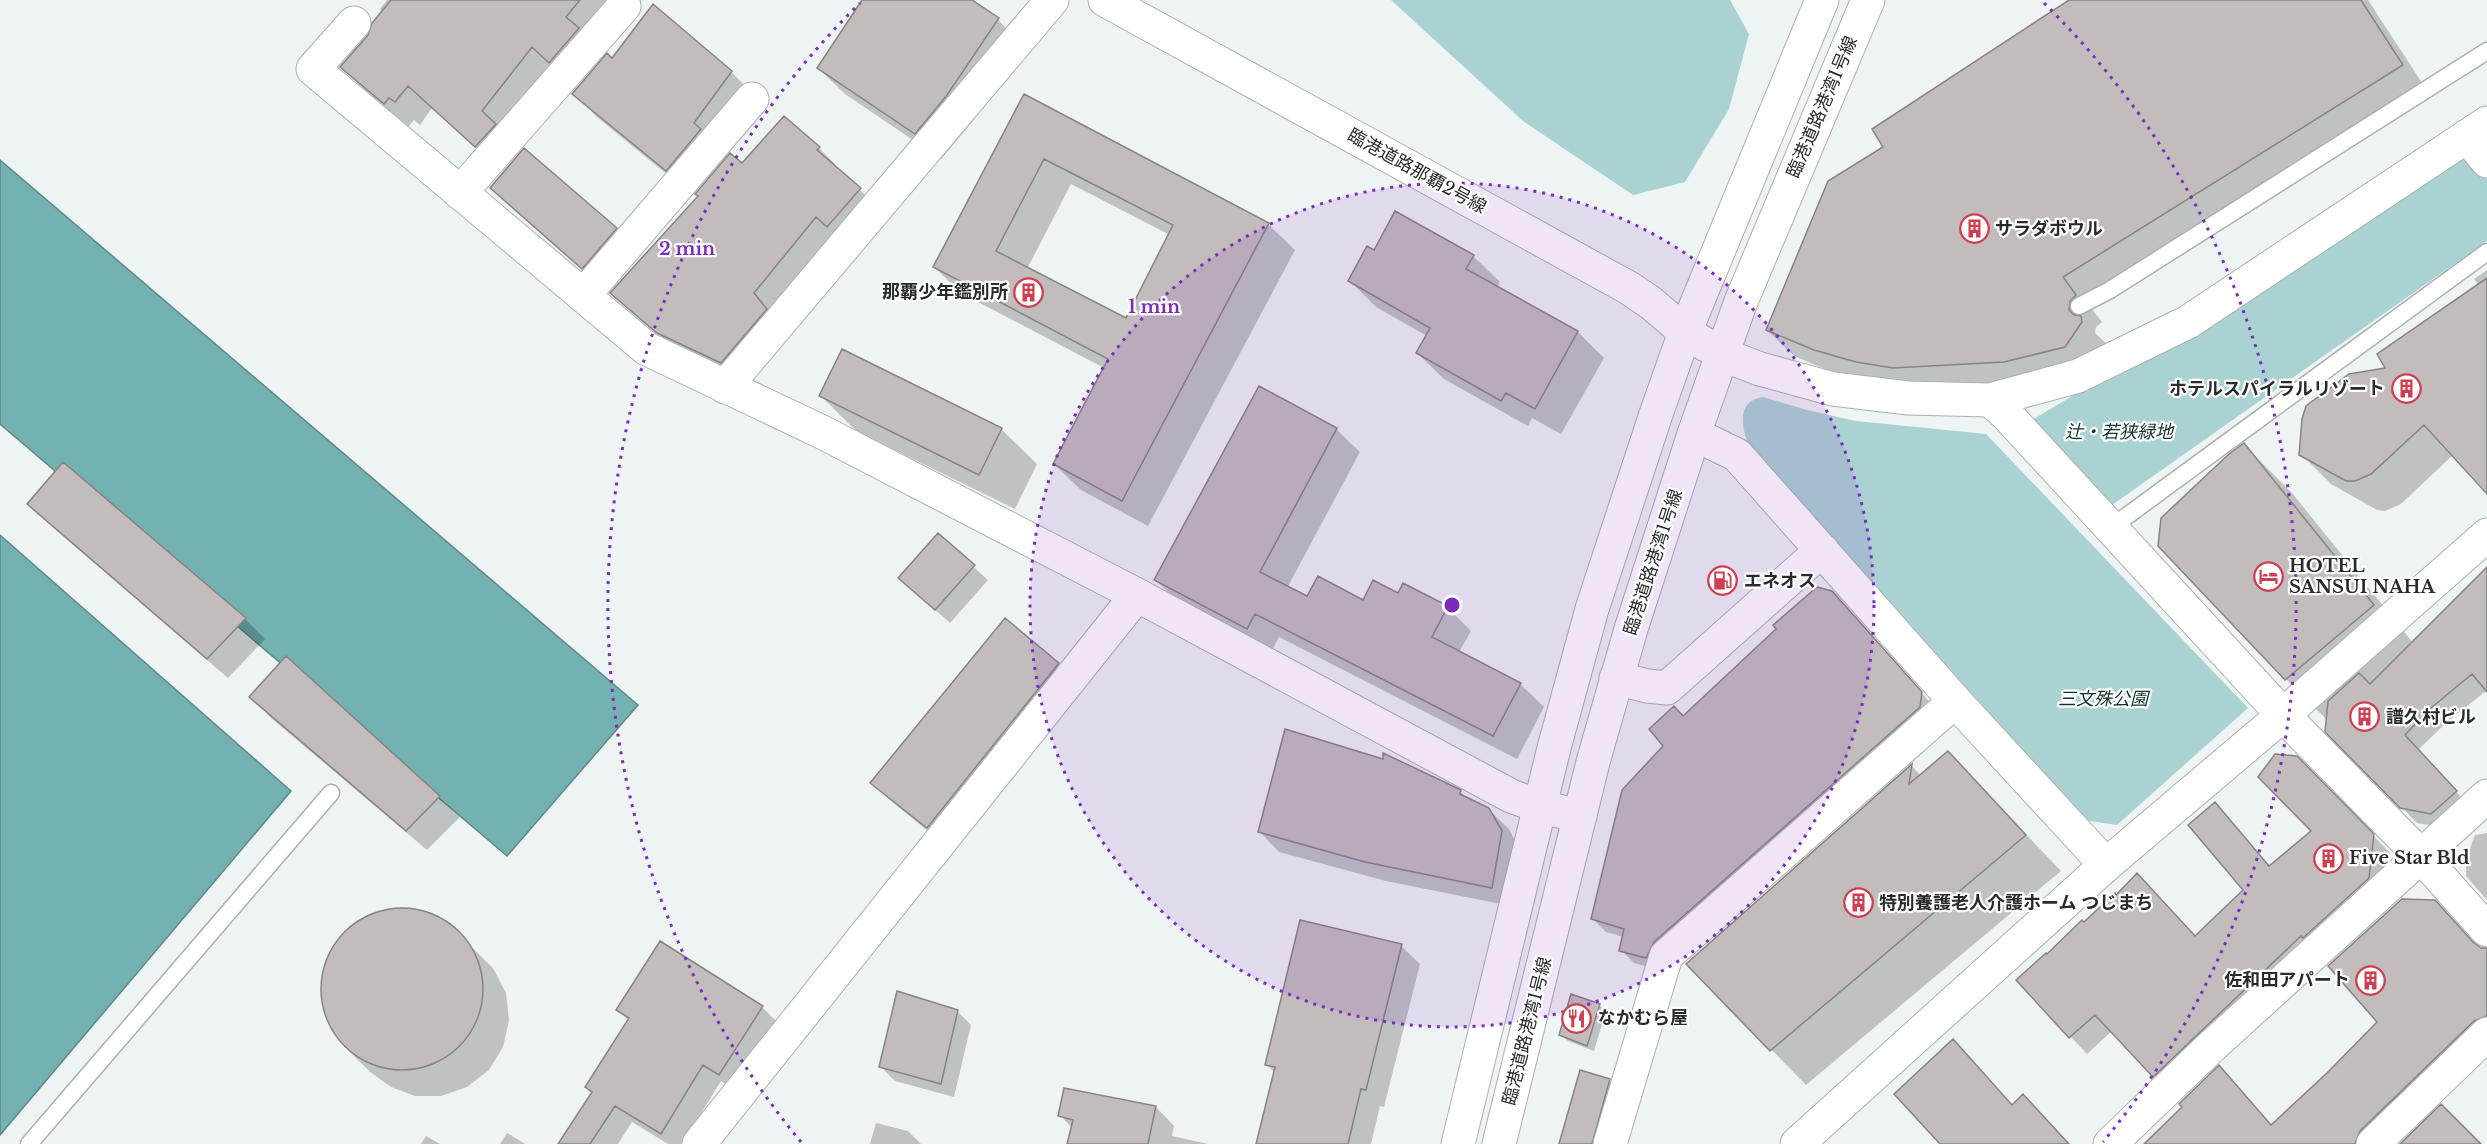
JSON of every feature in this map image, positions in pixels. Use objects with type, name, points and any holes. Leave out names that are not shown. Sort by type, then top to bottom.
[{"type":"street","points":[[725,387],[1052,0]]},
{"type":"street","name":"臨港道路那覇2号線","points":[[1106,0],[1629,288],[1685,332],[1721,354],[1760,369],[1833,388],[1908,399],[1990,400],[2078,376],[2188,322],[2480,140]]},
{"type":"street","points":[[1458,1144],[1554,748],[1592,609],[1685,332],[1822,0]]},
{"type":"street","name":"臨港道路港湾1号線","points":[[1499,1144],[1616,678],[1694,434],[1740,304],[1868,0]]},
{"type":"street","points":[[460,194],[624,6]]},
{"type":"street","points":[[354,22],[313,69],[647,349],[822,432],[1137,595],[1502,792],[1541,807],[1580,816]]},
{"type":"street","points":[[583,296],[752,99]]},
{"type":"street","points":[[1990,400],[2007,415],[2109,529],[2283,715],[2421,856],[2487,930]]},
{"type":"street","points":[[1694,434],[1737,454],[1955,701],[2106,865]]},
{"type":"street","points":[[1797,1144],[2106,865],[2283,715],[2487,535]]},
{"type":"street","points":[[1616,678],[1647,686],[1667,688],[1822,550]]},
{"type":"street","points":[[699,1144],[1137,595]]},
{"type":"street","points":[[1610,1144],[1666,956],[1955,701]]},
{"type":"street","points":[[2110,1144],[2220,1039],[2487,796]]},
{"type":"street","points":[[2373,1144],[2487,1034]]},
{"type":"lane","points":[[2079,306],[2110,290],[2487,51]]},
{"type":"lane","points":[[2109,529],[2487,252]]},
{"type":"lane","points":[[29,1144],[331,793]]},
{"type":"green space","points":[[1391,0],[1730,0],[1749,34],[1729,109],[1685,182],[1633,195],[1523,121]]},
{"type":"green space","name":"辻・若狭緑地","points":[[2487,135],[2487,241],[2112,505],[2032,420],[2300,260]]},
{"type":"green space","name":"三文殊公園","points":[[1763,397],[1856,421],[1986,434],[2248,708],[2117,825],[2077,819],[1918,634],[1750,449],[1743,425],[1744,410],[1748,404]]},
{"type":"shaded area","points":[[0,160],[638,705],[507,856],[0,424]]},
{"type":"shaded area","points":[[0,535],[291,791],[0,1135]]},
{"type":"building","points":[[391,0],[580,0],[566,17],[579,28],[549,63],[532,47],[482,111],[496,124],[475,147],[408,86],[395,102],[389,98],[384,104],[340,67],[368,35],[372,23]]},
{"type":"building","points":[[862,0],[972,0],[999,18],[947,95],[915,134],[817,68]]},
{"type":"building","name":"サラダボウル","points":[[2069,0],[2361,0],[2403,65],[2063,277],[2076,295],[2070,301],[2069,310],[2074,315],[2081,316],[2082,322],[2065,347],[2004,362],[1893,368],[1856,362],[1814,350],[1766,330],[1828,181],[1883,147],[1872,129]]},
{"type":"building","points":[[653,4],[732,71],[694,123],[701,129],[666,171],[572,94],[607,53],[612,58]]},
{"type":"building","name":"那覇少年鑑別所","points":[[1024,94],[1269,223],[1122,501],[1053,464],[1108,359],[933,267]],"holes":[[[1044,159],[1173,225],[1126,318],[996,251]]]},
{"type":"building","points":[[784,116],[820,147],[817,150],[861,188],[827,227],[816,217],[754,293],[767,309],[721,363],[657,333],[610,293],[698,196],[695,194],[730,153],[742,163]]},
{"type":"building","points":[[524,148],[617,228],[582,269],[490,188]]},
{"type":"building","points":[[1395,211],[1474,255],[1466,269],[1578,331],[1535,409],[1506,393],[1501,401],[1416,353],[1430,328],[1348,281],[1367,246],[1374,250]]},
{"type":"building","name":"ホテルスパイラルリゾート","points":[[2487,278],[2487,494],[2424,425],[2371,474],[2355,481],[2346,481],[2299,455],[2302,419],[2306,406],[2349,374],[2385,368],[2377,354]]},
{"type":"building","points":[[842,349],[1002,428],[979,475],[819,396]]},
{"type":"building","points":[[1259,386],[1337,428],[1260,572],[1307,596],[1318,576],[1363,600],[1373,580],[1398,593],[1403,583],[1448,606],[1432,637],[1521,683],[1493,736],[1255,614],[1247,629],[1154,580]]},
{"type":"building","name":"HOTEL SANSUI NAHA","points":[[2244,443],[2374,605],[2285,680],[2158,546],[2161,518],[2229,454]]},
{"type":"building","points":[[63,462],[246,618],[207,659],[27,504]]},
{"type":"building","points":[[938,533],[975,565],[935,610],[898,578]]},
{"type":"building","points":[[2487,567],[2487,692],[2472,674],[2431,708],[2405,735],[2457,791],[2431,814],[2400,808],[2325,732],[2328,701],[2359,673],[2370,684]]},
{"type":"building","points":[[1817,587],[1832,591],[1922,692],[1920,707],[1654,942],[1646,958],[1619,951],[1624,929],[1591,919],[1622,790],[1663,746],[1649,729],[1674,706],[1683,716],[1776,629],[1773,625]]},
{"type":"building","points":[[1005,618],[1059,663],[927,828],[870,783]]},
{"type":"building","points":[[286,656],[440,796],[406,831],[249,697]]},
{"type":"building","points":[[1285,729],[1383,759],[1383,753],[1461,790],[1460,794],[1489,808],[1502,831],[1492,888],[1365,862],[1258,832]]},
{"type":"building","name":"特別養護老人介護ホーム つじまち","points":[[1948,751],[2026,835],[1770,1051],[1686,964],[1912,764],[1909,784]]},
{"type":"building","points":[[2275,754],[2297,756],[2374,834],[2369,878],[2303,938],[2301,936],[2153,1077],[2095,1015],[2069,1038],[2016,980],[2082,920],[2084,922],[2115,893],[2116,895],[2137,873],[2195,936],[2243,890],[2188,825],[2215,802],[2269,866],[2311,831],[2258,777]]},
{"type":"building","points":[[2402,899],[2435,900],[2473,942],[2481,948],[2487,948],[2487,1016],[2474,1021],[2360,1131],[2355,1144],[2144,1144],[2182,1107],[2179,1104],[2219,1065],[2271,1125],[2327,1073],[2377,1022],[2328,966]]},
{"type":"building","points":[[402,908],[418,909],[433,914],[460,931],[477,958],[482,973],[482,1005],[477,1020],[460,1047],[433,1064],[418,1069],[402,1070],[386,1069],[371,1064],[344,1047],[327,1020],[322,1005],[321,989],[322,973],[327,958],[344,931],[371,914],[386,909]]},
{"type":"building","points":[[1300,920],[1402,944],[1366,1090],[1361,1089],[1348,1144],[1256,1144],[1275,1067],[1265,1065]]},
{"type":"building","points":[[660,941],[763,1006],[719,1075],[703,1065],[661,1134],[615,1106],[590,1144],[558,1144],[592,1092],[585,1087],[629,1018],[616,1010]]},
{"type":"building","points":[[897,991],[958,1010],[941,1084],[879,1067]]},
{"type":"building","points":[[1571,994],[1600,1004],[1587,1046],[1559,1035]]},
{"type":"building","points":[[1953,1039],[2012,1105],[2023,1094],[2069,1144],[1940,1144],[1894,1094]]},
{"type":"building","points":[[1580,1070],[1610,1079],[1592,1144],[1559,1144]]},
{"type":"building","points":[[1064,1088],[1156,1106],[1148,1144],[1067,1144],[1073,1120],[1058,1116]]},
{"type":"building","points":[[2441,1104],[2481,1144],[2400,1144]]},
{"type":"place","name":"サラダボウル","points":[[1974,229]]},
{"type":"place","name":"那覇少年鑑別所","points":[[1029,292]]},
{"type":"place","name":"ホテルスパイラルリゾート","points":[[2406,389]]},
{"type":"place","name":"HOTEL SANSUI NAHA","points":[[2268,576]]},
{"type":"place","name":"エネオス","points":[[1723,581]]},
{"type":"place","name":"譜久村ビル","points":[[2365,717]]},
{"type":"place","name":"Five Star Bld","points":[[2328,858]]},
{"type":"place","name":"特別養護老人介護ホーム つじまち","points":[[1858,903]]},
{"type":"place","name":"佐和田アパート","points":[[2371,980]]},
{"type":"place","name":"なかむら屋","points":[[1577,1018]]}]
